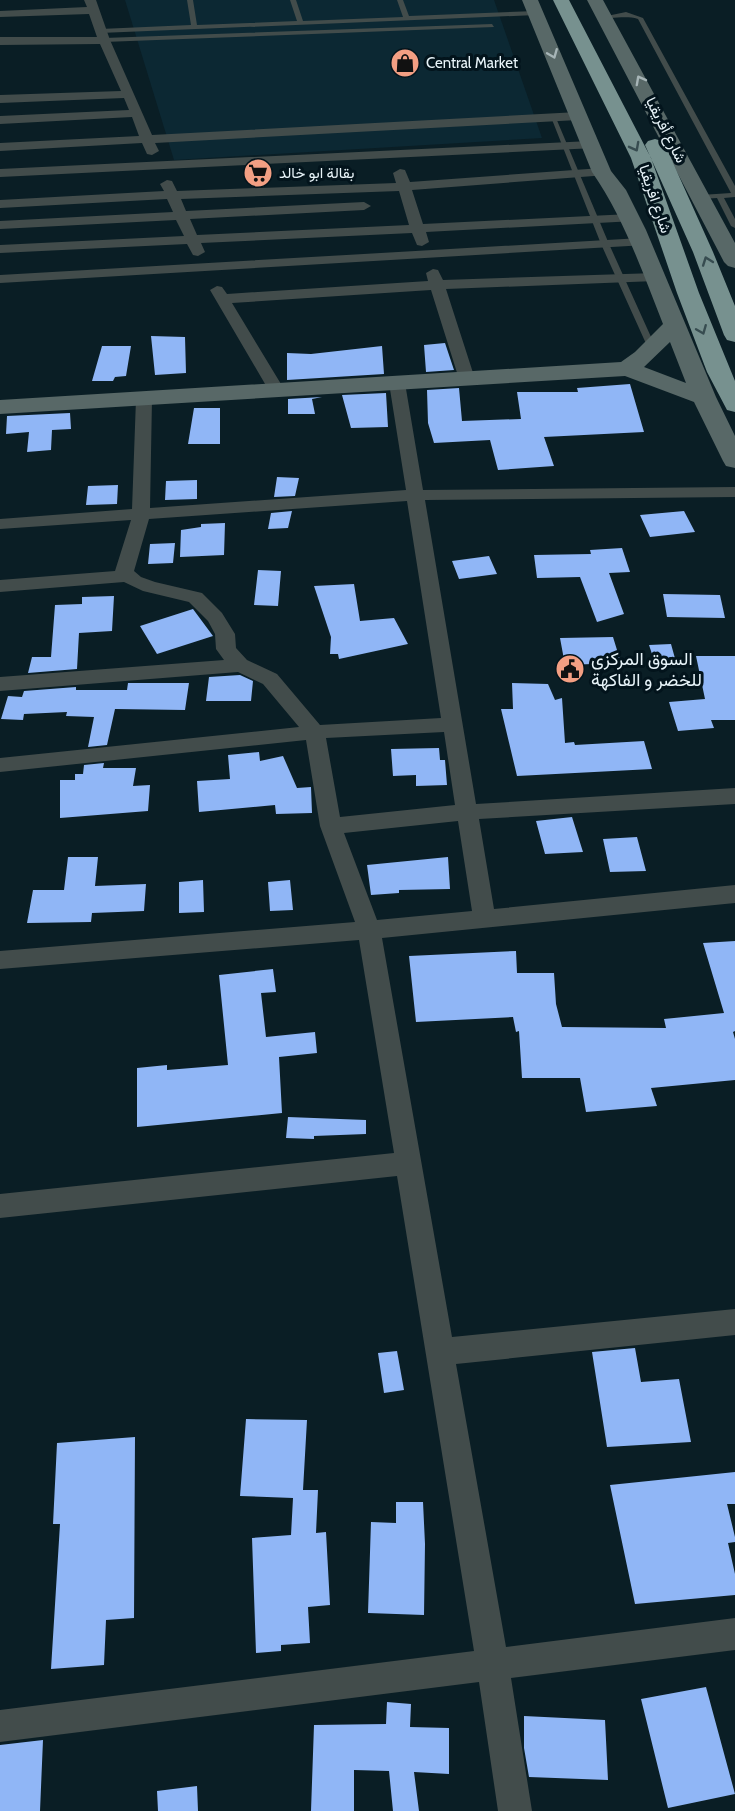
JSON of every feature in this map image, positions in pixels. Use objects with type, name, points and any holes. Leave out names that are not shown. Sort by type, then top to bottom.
[{"type":"highway","name":"شارع افريقيا","points":[[561,0],[641,158],[687,293],[735,405]]},
{"type":"highway","name":"شارع افريقيا","points":[[579,0],[671,177],[735,335]]},
{"type":"highway","points":[[655,274],[687,293]]},
{"type":"street","points":[[0,14],[91,5],[135,113],[206,268],[221,299],[276,389]]},
{"type":"street","points":[[533,6],[590,145],[609,181]]},
{"type":"street","name":"شارع أفريقيا","points":[[600,8],[710,196],[735,261]]},
{"type":"street","points":[[0,41],[102,35]]},
{"type":"street","points":[[0,99],[129,94]]},
{"type":"street","points":[[0,120],[135,113]]},
{"type":"street","points":[[0,147],[578,116]]},
{"type":"street","points":[[0,173],[590,145]]},
{"type":"street","points":[[394,154],[467,379]]},
{"type":"street","points":[[0,204],[172,195],[360,189],[576,174],[609,181]]},
{"type":"street","name":"شارع افريقيا","points":[[609,181],[641,242],[704,397],[735,460]]},
{"type":"street","points":[[360,189],[371,231]]},
{"type":"street","points":[[0,225],[364,206]]},
{"type":"street","points":[[0,249],[630,218]]},
{"type":"street","points":[[0,279],[641,242]]},
{"type":"street","points":[[221,299],[438,285],[621,278],[655,274]]},
{"type":"street","points":[[627,369],[675,324]]},
{"type":"street","points":[[0,407],[627,369],[704,397]]},
{"type":"street","points":[[397,383],[484,917]]},
{"type":"street","points":[[144,399],[141,515],[124,572],[150,587],[195,597],[215,617],[225,634],[226,649],[240,665],[270,679],[315,732],[331,826],[369,930],[493,1666],[515,1811]]},
{"type":"street","points":[[0,524],[416,495],[735,492]]},
{"type":"street","points":[[0,586],[128,576]]},
{"type":"street","points":[[0,684],[240,665]]},
{"type":"street","points":[[0,765],[315,732],[453,724]]},
{"type":"street","points":[[331,826],[468,812],[735,796]]},
{"type":"street","points":[[0,960],[369,930],[735,894]]},
{"type":"street","points":[[0,1206],[408,1163]]},
{"type":"street","points":[[440,1352],[735,1322]]},
{"type":"street","points":[[0,1726],[735,1634]]},
{"type":"lane","points":[[190,0],[194,27]]},
{"type":"lane","points":[[293,0],[300,22]]},
{"type":"lane","points":[[400,0],[406,18]]},
{"type":"lane","points":[[102,35],[194,27],[406,18],[533,6]]},
{"type":"lane","points":[[600,8],[640,18],[735,194],[710,196]]},
{"type":"lane","points":[[102,35],[492,26]]},
{"type":"lane","points":[[553,118],[605,244],[652,348]]},
{"type":"lane","points":[[710,196],[735,226]]},
{"type":"shaded area","points":[[125,0],[494,0],[542,138],[174,160]]},
{"type":"building","points":[[151,336],[185,337],[186,373],[155,375]]},
{"type":"building","points":[[445,343],[454,370],[426,372],[424,345]]},
{"type":"building","points":[[102,346],[131,346],[126,376],[115,377],[113,381],[92,381]]},
{"type":"building","points":[[382,346],[384,374],[287,380],[287,353],[311,354]]},
{"type":"building","points":[[630,384],[644,432],[544,437],[554,466],[498,470],[490,440],[434,443],[428,423],[427,390],[459,388],[462,421],[521,419],[517,392],[578,392],[577,388]]},
{"type":"building","points":[[386,393],[388,427],[351,428],[342,395]]},
{"type":"building","points":[[322,397],[312,399],[315,414],[288,414],[288,399]]},
{"type":"building","points":[[194,408],[220,408],[220,444],[188,444]]},
{"type":"building","points":[[70,413],[71,429],[52,430],[51,450],[27,452],[29,432],[6,434],[7,416]]},
{"type":"building","points":[[277,477],[299,478],[295,496],[274,497]]},
{"type":"building","points":[[197,480],[197,499],[165,500],[166,481]]},
{"type":"building","points":[[118,485],[117,504],[86,505],[88,486]]},
{"type":"building","points":[[292,511],[288,528],[268,529],[271,513]]},
{"type":"building","points":[[684,511],[695,532],[650,537],[640,515]]},
{"type":"building","points":[[225,523],[224,555],[180,557],[181,530],[201,527],[201,524]]},
{"type":"building","points":[[175,543],[173,563],[148,564],[150,544]]},
{"type":"building","points":[[622,548],[630,572],[609,573],[624,614],[597,622],[580,577],[537,578],[534,555],[591,554],[590,550]]},
{"type":"building","points":[[489,556],[497,574],[459,579],[452,561]]},
{"type":"building","points":[[258,570],[281,571],[278,606],[254,605]]},
{"type":"building","points":[[354,584],[360,621],[394,618],[408,644],[339,659],[338,654],[330,654],[331,637],[314,586]]},
{"type":"building","points":[[663,594],[720,595],[725,618],[667,617]]},
{"type":"building","points":[[114,596],[112,631],[79,633],[77,669],[28,673],[32,657],[51,657],[55,605],[82,604],[82,597]]},
{"type":"building","points":[[193,609],[213,636],[157,654],[140,626]]},
{"type":"building","points":[[613,637],[621,663],[565,665],[560,638]]},
{"type":"building","points":[[671,644],[676,662],[655,663],[649,645]]},
{"type":"building","points":[[696,656],[735,656],[735,720],[711,720],[714,728],[678,731],[669,702],[705,699]]},
{"type":"building","points":[[240,675],[253,681],[251,701],[206,701],[209,677]]},
{"type":"building","points":[[128,683],[189,683],[185,710],[115,709],[107,745],[88,747],[94,717],[66,716],[67,712],[24,714],[23,720],[1,719],[8,696],[22,697],[24,691],[76,687],[76,690],[127,690]]},
{"type":"building","points":[[512,683],[548,684],[555,700],[562,698],[565,743],[574,742],[575,745],[644,741],[652,769],[517,776],[501,709],[513,709]]},
{"type":"building","points":[[439,748],[440,760],[445,760],[447,785],[416,786],[416,775],[393,776],[391,749]]},
{"type":"building","points":[[259,752],[260,761],[283,756],[297,788],[311,787],[312,813],[276,814],[275,805],[199,812],[197,781],[230,779],[228,755]]},
{"type":"building","points":[[104,763],[103,768],[136,768],[133,786],[150,785],[148,811],[60,818],[60,780],[75,780],[75,774],[83,774],[84,765]]},
{"type":"building","points":[[572,817],[583,852],[545,854],[536,821]]},
{"type":"building","points":[[637,837],[646,871],[610,872],[603,839]]},
{"type":"building","points":[[68,857],[98,857],[95,886],[146,884],[144,911],[92,913],[91,922],[27,923],[33,890],[64,890]]},
{"type":"building","points":[[448,857],[450,889],[399,890],[399,893],[371,895],[367,865]]},
{"type":"building","points":[[203,880],[204,912],[179,913],[179,882]]},
{"type":"building","points":[[290,880],[293,910],[270,911],[268,882]]},
{"type":"building","points":[[735,941],[735,1031],[733,1032],[735,1080],[651,1088],[657,1106],[586,1112],[580,1078],[522,1078],[519,1031],[516,1032],[513,1017],[416,1022],[409,956],[516,951],[517,973],[554,973],[556,1004],[562,1027],[666,1028],[664,1019],[724,1013],[703,943]]},
{"type":"building","points":[[273,969],[276,992],[261,993],[266,1037],[315,1032],[317,1053],[279,1057],[282,1113],[137,1127],[137,1068],[167,1065],[167,1070],[228,1065],[219,975]]},
{"type":"building","points":[[288,1117],[366,1120],[366,1134],[314,1136],[314,1139],[286,1138]]},
{"type":"building","points":[[635,1348],[641,1382],[679,1379],[691,1442],[607,1447],[592,1352]]},
{"type":"building","points":[[397,1351],[404,1390],[384,1393],[378,1353]]},
{"type":"building","points":[[246,1419],[307,1420],[303,1490],[318,1490],[316,1533],[326,1532],[330,1605],[308,1607],[310,1643],[281,1645],[281,1651],[256,1653],[252,1538],[291,1535],[293,1498],[240,1496]]},
{"type":"building","points":[[135,1437],[134,1618],[106,1620],[104,1665],[51,1669],[60,1524],[53,1524],[57,1443]]},
{"type":"building","points":[[735,1472],[735,1504],[727,1504],[735,1537],[735,1542],[728,1543],[735,1574],[735,1595],[635,1604],[610,1485]]},
{"type":"building","points":[[396,1502],[423,1502],[424,1615],[368,1613],[371,1522],[396,1523]]},
{"type":"building","points":[[706,1687],[735,1794],[668,1808],[641,1699]]},
{"type":"building","points":[[387,1702],[411,1704],[410,1727],[449,1728],[449,1774],[414,1772],[419,1811],[393,1811],[389,1771],[354,1770],[354,1811],[311,1811],[314,1725],[386,1724]]},
{"type":"building","points":[[524,1716],[605,1720],[608,1780],[529,1777],[524,1748]]},
{"type":"building","points":[[43,1740],[40,1811],[0,1811],[0,1745]]},
{"type":"building","points":[[197,1786],[198,1811],[158,1811],[157,1791]]},
{"type":"place","name":"Central Market","points":[[405,63]]},
{"type":"place","name":"بقالة ابو خالد","points":[[258,173]]},
{"type":"place","name":"السوق المركزي للخضر و الفاكهة","points":[[570,669]]}]
